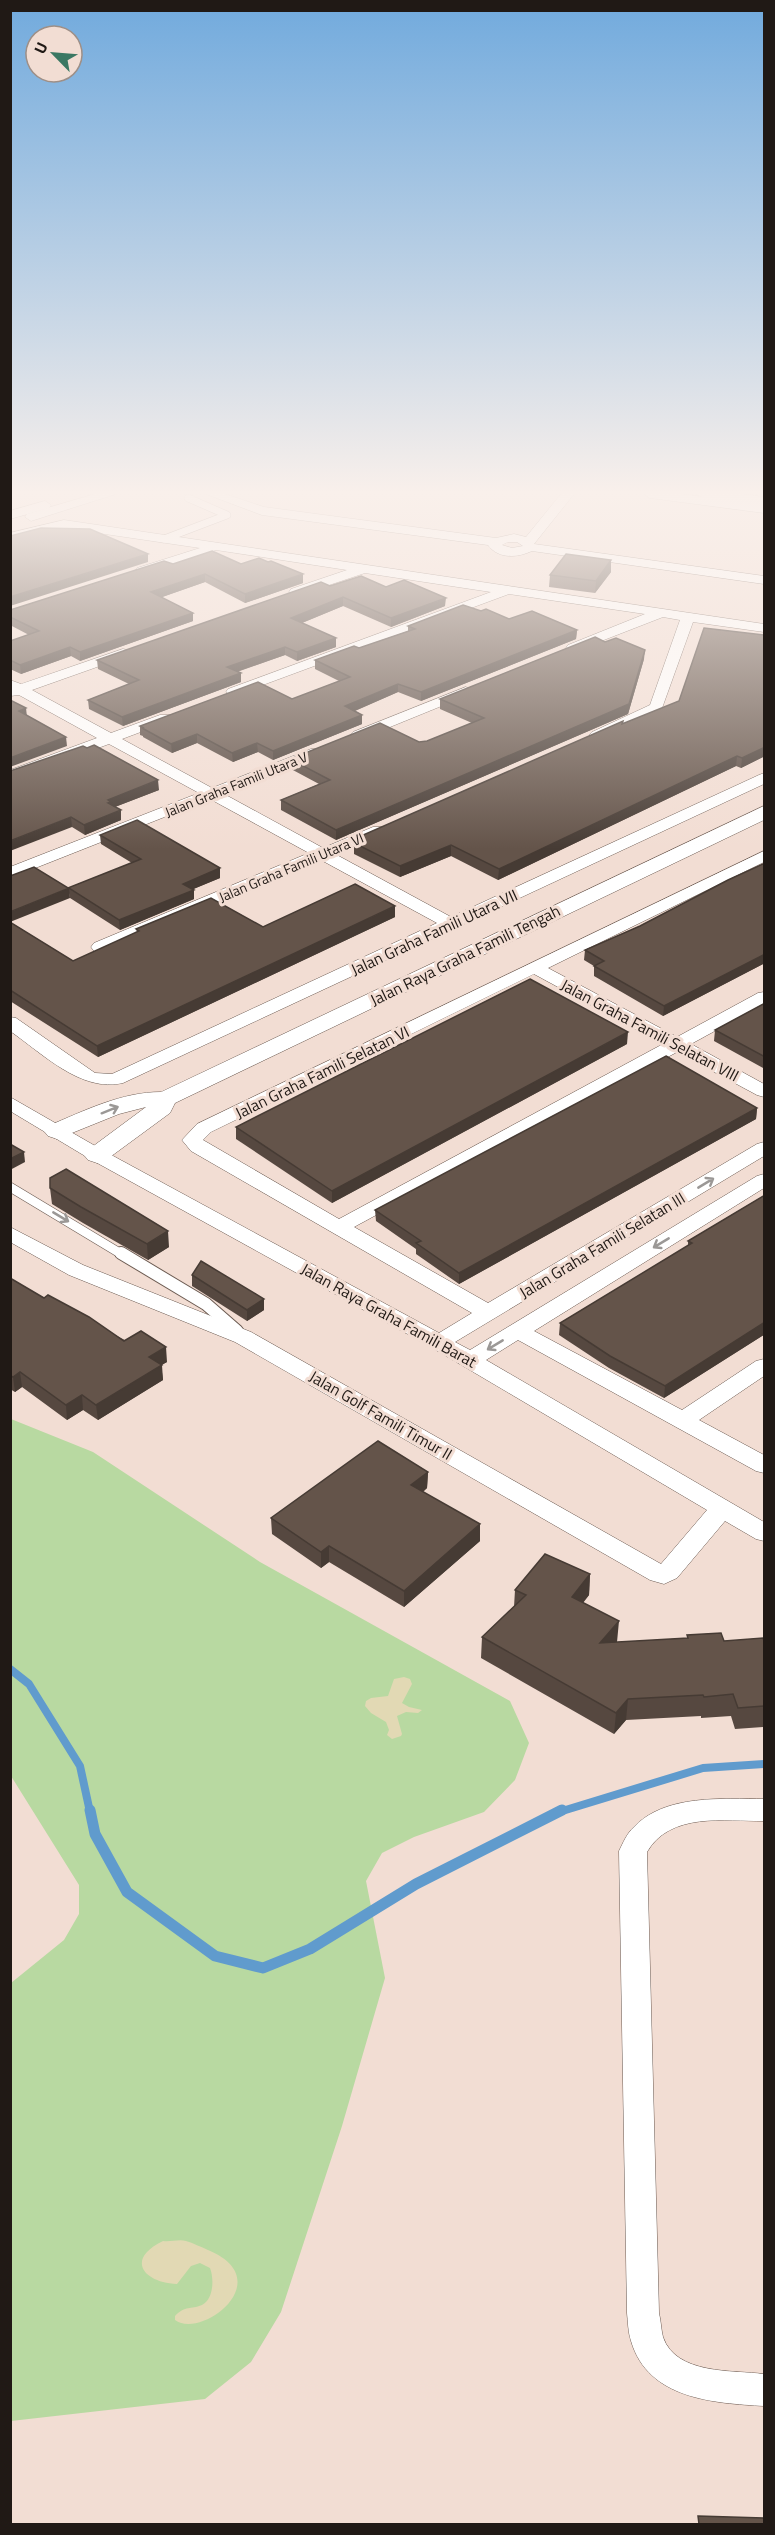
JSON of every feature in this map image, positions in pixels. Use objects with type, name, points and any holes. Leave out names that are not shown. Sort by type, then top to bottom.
[{"type":"street","points":[[222,697],[448,612]]},
{"type":"street","points":[[657,612],[765,628]]},
{"type":"street","points":[[563,652],[661,613]]},
{"type":"street","points":[[587,739],[656,708],[688,617]]},
{"type":"street","points":[[14,689],[142,646]]},
{"type":"street","name":"Jalan Graha Famili Utara V","points":[[10,873],[475,688]]},
{"type":"street","points":[[14,689],[111,738],[452,924]]},
{"type":"street","points":[[10,775],[177,713]]},
{"type":"street","name":"Jalan Graha Famili Utara VII","points":[[10,1022],[89,1077],[102,1080],[125,1076],[765,778]]},
{"type":"street","name":"Jalan Raya Graha Famili Tengah","points":[[57,1131],[127,1103],[147,1098],[165,1099],[765,812]]},
{"type":"street","name":"Jalan Graha Famili Utara VI","points":[[100,947],[390,825]]},
{"type":"street","name":"Jalan Graha Famili Selatan VI","points":[[489,1313],[198,1147],[192,1140],[194,1135],[204,1128],[765,856]]},
{"type":"street","name":"Jalan Graha Famili Selatan VIII","points":[[536,969],[765,1090]]},
{"type":"street","points":[[339,1227],[765,997]]},
{"type":"street","name":"Jalan Raya Graha Famili Tengah","points":[[97,1155],[161,1108],[165,1099]]},
{"type":"street","name":"Jalan Raya Graha Famili Barat","points":[[10,1103],[97,1155],[439,1342],[721,1510],[765,1533]]},
{"type":"street","name":"Jalan Graha Famili Selatan III","points":[[439,1342],[765,1148]]},
{"type":"street","name":"Jalan Graha Famili Selatan III","points":[[470,1360],[765,1180]]},
{"type":"street","name":"Jalan Golf Famili Timur II","points":[[10,1233],[76,1270],[243,1337],[659,1574],[664,1575],[671,1571],[721,1510]]},
{"type":"street","points":[[518,1331],[765,1465]]},
{"type":"street","points":[[682,1421],[765,1366]]},
{"type":"street","points":[[765,1810],[722,1810],[681,1814],[646,1830],[639,1837],[633,1851],[643,2313],[649,2346],[669,2371],[707,2385],[765,2390]]},
{"type":"lane","points":[[10,1187],[206,1304],[243,1337]]},
{"type":"green space","points":[[11,1419],[93,1452],[260,1562],[510,1701],[529,1743],[515,1780],[484,1812],[414,1837],[382,1853],[366,1881],[385,1978],[342,2126],[281,2312],[251,2362],[205,2399],[11,2421],[11,1983],[64,1940],[79,1914],[79,1885],[11,1776]]},
{"type":"sand","points":[[404,1677],[410,1679],[412,1684],[402,1703],[422,1710],[418,1713],[406,1712],[397,1716],[402,1734],[392,1739],[387,1735],[389,1730],[386,1722],[371,1713],[365,1706],[366,1701],[371,1698],[388,1696],[394,1679]]},
{"type":"sand","points":[[163,2241],[189,2242],[228,2262],[237,2276],[236,2291],[228,2304],[216,2315],[201,2322],[187,2324],[175,2320],[175,2316],[182,2310],[206,2302],[211,2293],[212,2277],[210,2268],[200,2263],[191,2266],[177,2284],[156,2280],[148,2275],[143,2269],[144,2256],[151,2248]]},
{"type":"building","points":[[10,612],[193,613],[80,652],[70,647],[20,665],[10,660],[10,641],[39,631],[10,617]]},
{"type":"building","points":[[234,612],[305,612],[291,618],[336,638],[297,652],[285,647],[227,667],[241,673],[122,717],[88,700],[139,680],[97,660]]},
{"type":"building","points":[[378,612],[407,612],[391,618]]},
{"type":"building","points":[[444,612],[494,612],[509,619],[535,612],[577,630],[421,692],[398,684],[345,706],[362,715],[273,751],[257,743],[232,753],[197,734],[171,744],[140,726],[258,682],[292,699],[350,677],[315,660],[354,646],[359,648],[415,629],[408,626]]},
{"type":"building","points":[[704,628],[765,635],[765,747],[742,758],[737,756],[499,869],[451,845],[400,866],[354,843],[358,841],[354,839],[623,721],[622,724],[679,701]]},
{"type":"building","points":[[595,637],[605,642],[616,638],[645,650],[629,704],[336,830],[281,800],[330,780],[290,759],[380,723],[419,742],[427,741],[484,718],[440,699]]},
{"type":"building","points":[[10,700],[26,708],[19,711],[66,737],[10,758]]},
{"type":"building","points":[[94,745],[158,780],[108,800],[111,802],[108,803],[121,810],[84,825],[71,817],[10,841],[10,771],[83,746],[87,748]]},
{"type":"building","points":[[137,820],[220,868],[183,884],[194,890],[119,920],[69,888],[10,912],[10,876],[34,867],[68,888],[141,859],[100,835]]},
{"type":"building","points":[[765,863],[765,954],[664,1006],[594,966],[604,961],[585,950],[640,926]]},
{"type":"building","points":[[355,884],[395,906],[97,1046],[10,990],[10,922],[73,961],[139,931],[136,929],[211,898],[263,927]]},
{"type":"building","points":[[530,979],[628,1032],[332,1191],[236,1127]]},
{"type":"building","points":[[765,1003],[765,1057],[715,1030]]},
{"type":"building","points":[[666,1056],[757,1108],[459,1273],[416,1243],[421,1241],[375,1210]]},
{"type":"building","points":[[10,1144],[24,1152],[10,1159]]},
{"type":"building","points":[[66,1169],[168,1231],[147,1244],[50,1188],[50,1178]]},
{"type":"building","points":[[765,1195],[765,1322],[665,1386],[610,1356],[560,1323],[692,1243],[688,1241]]},
{"type":"building","points":[[201,1261],[264,1299],[247,1310],[192,1275]]},
{"type":"building","points":[[10,1278],[44,1298],[48,1295],[89,1317],[124,1341],[141,1331],[166,1347],[149,1357],[162,1365],[96,1405],[82,1395],[66,1405],[20,1372],[13,1377],[10,1375]]},
{"type":"building","points":[[378,1441],[428,1472],[411,1485],[480,1524],[404,1591],[329,1546],[321,1552],[271,1518]]},
{"type":"building","points":[[545,1554],[590,1574],[572,1597],[619,1621],[600,1643],[688,1638],[687,1635],[721,1633],[724,1641],[763,1638],[765,1643],[765,1706],[738,1708],[733,1694],[704,1697],[703,1695],[628,1699],[616,1713],[482,1637],[526,1595],[515,1590]]},
{"type":"building","points":[[698,2516],[765,2518],[765,2524],[699,2524]]},
{"type":"waterway","points":[[10,1669],[29,1684],[80,1766],[90,1812]]},
{"type":"waterway","points":[[559,1812],[703,1768],[764,1764]]},
{"type":"waterway","points":[[90,1810],[95,1834],[127,1892],[215,1956],[263,1968],[310,1949],[416,1884],[562,1810]]}]
